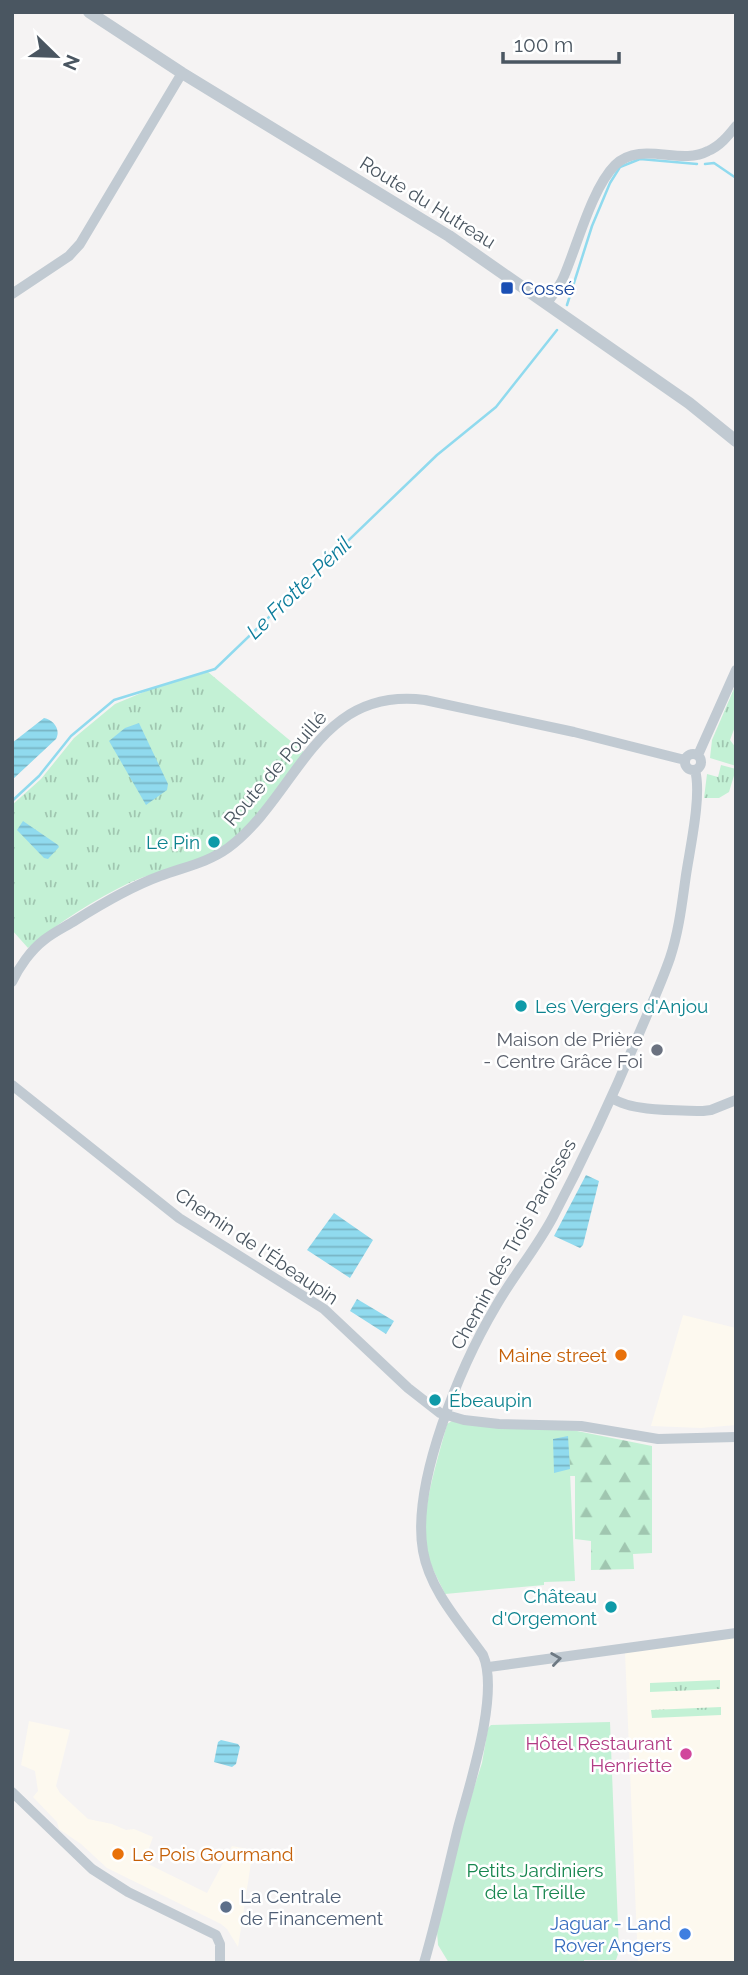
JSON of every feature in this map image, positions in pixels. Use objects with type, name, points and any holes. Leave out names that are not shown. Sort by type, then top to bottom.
[{"type":"street","name":"Route du Hutreau","points":[[89,12],[182,73],[439,230],[689,403],[736,441]]},
{"type":"street","points":[[12,295],[64,260],[80,244],[182,73]]},
{"type":"street","points":[[547,303],[563,279],[588,214],[615,165],[635,155],[678,156],[707,152],[724,140],[736,126]]},
{"type":"street","points":[[689,403],[736,432]]},
{"type":"street","points":[[698,755],[736,670]]},
{"type":"street","name":"Route de Pouillé","points":[[12,982],[27,958],[43,940],[132,887],[204,862],[231,846],[340,718],[369,705],[404,697],[425,700],[574,732],[685,760]]},
{"type":"street","points":[[690,754],[698,755],[702,762],[695,770],[687,768],[685,760],[690,754]]},
{"type":"street","name":"Chemin des Trois Paroisses","points":[[489,1667],[435,1585],[424,1553],[422,1519],[426,1489],[445,1414],[480,1334],[552,1219],[612,1098],[670,958],[680,921],[694,820],[697,777],[695,770]]},
{"type":"street","name":"Chemin de l'Ébeaupin","points":[[12,1084],[179,1218],[324,1309],[408,1388],[435,1410],[445,1414]]},
{"type":"street","points":[[612,1098],[620,1103],[645,1107],[703,1111],[736,1100]]},
{"type":"street","points":[[445,1414],[464,1420],[499,1424],[581,1426],[658,1439],[736,1437]]},
{"type":"street","points":[[424,1963],[479,1754],[489,1667],[736,1633]]},
{"type":"street","points":[[12,1792],[92,1870],[128,1892],[216,1935],[220,1944],[220,1963]]},
{"type":"street","points":[[432,1933],[433,1963]]},
{"type":"shaded area","points":[[683,1315],[736,1328],[736,1425],[701,1428],[651,1426]]},
{"type":"shaded area","points":[[736,1634],[736,1963],[638,1963],[625,1652]]},
{"type":"shaded area","points":[[29,1721],[70,1730],[56,1786],[88,1819],[126,1830],[134,1829],[153,1837],[144,1862],[207,1893],[232,1846],[253,1850],[238,1947],[221,1924],[107,1868],[81,1844],[59,1829],[57,1822],[33,1797],[38,1791],[35,1771],[21,1765]]},
{"type":"green space","points":[[208,672],[305,753],[264,807],[229,844],[207,857],[117,889],[77,912],[28,948],[12,930],[12,805],[41,779],[74,738],[115,704],[151,689]]},
{"type":"green space","points":[[736,684],[736,724],[730,740],[736,748],[736,766],[710,758],[712,740]]},
{"type":"green space","points":[[721,765],[736,769],[729,792],[719,798],[704,798],[707,774],[718,777]]},
{"type":"green space","points":[[452,1421],[568,1429],[575,1581],[445,1594],[429,1560],[425,1518],[447,1424]]},
{"type":"green space","points":[[572,1430],[652,1446],[652,1553],[633,1554],[634,1569],[591,1570],[591,1541],[575,1539],[575,1476],[535,1476],[535,1432]]},
{"type":"green space","points":[[720,1680],[720,1689],[650,1692],[650,1683]]},
{"type":"green space","points":[[721,1707],[721,1715],[652,1718],[651,1710]]},
{"type":"green space","name":"Petits Jardiniers de la Treille","points":[[610,1722],[619,1951],[616,1960],[584,1960],[584,1963],[449,1963],[438,1945],[437,1931],[463,1822],[482,1763],[488,1728],[491,1725]]},
{"type":"water","points":[[44,718],[56,726],[56,739],[12,780],[12,743]]},
{"type":"water","points":[[139,723],[168,784],[167,790],[146,805],[109,741],[125,728]]},
{"type":"water","points":[[23,821],[58,845],[48,859],[17,830]]},
{"type":"water","points":[[586,1175],[599,1181],[580,1248],[554,1236]]},
{"type":"water","points":[[334,1213],[373,1240],[350,1278],[307,1250]]},
{"type":"water","points":[[357,1299],[394,1321],[386,1334],[350,1311]]},
{"type":"water","points":[[568,1436],[570,1469],[554,1473],[553,1439]]},
{"type":"water","points":[[221,1740],[238,1744],[240,1747],[236,1764],[232,1767],[214,1762],[218,1742]]},
{"type":"waterway","name":"Le Frotte-Pénil","points":[[567,305],[592,226],[610,183],[620,167],[640,159],[697,164]]},
{"type":"waterway","name":"Le Frotte-Pénil","points":[[705,164],[714,163],[736,178]]},
{"type":"waterway","name":"Le Frotte-Pénil","points":[[12,801],[39,776],[71,736],[114,700],[215,669],[437,455],[496,407],[557,330]]},
{"type":"place","name":"Cossé","points":[[507,288]]},
{"type":"place","name":"Le Pin","points":[[214,842]]},
{"type":"place","name":"Les Vergers d'Anjou","points":[[521,1006]]},
{"type":"place","name":"Maison de Prière - Centre Grâce Foi","points":[[657,1050]]},
{"type":"place","name":"Maine street","points":[[621,1355]]},
{"type":"place","name":"Ébeaupin","points":[[435,1400]]},
{"type":"place","name":"Château d'Orgemont","points":[[611,1607]]},
{"type":"place","name":"Hôtel Restaurant Henriette","points":[[686,1754]]},
{"type":"place","name":"Le Pois Gourmand","points":[[118,1854]]},
{"type":"place","name":"La Centrale de Financement","points":[[226,1907]]},
{"type":"place","name":"Jaguar - Land Rover Angers","points":[[685,1934]]}]
